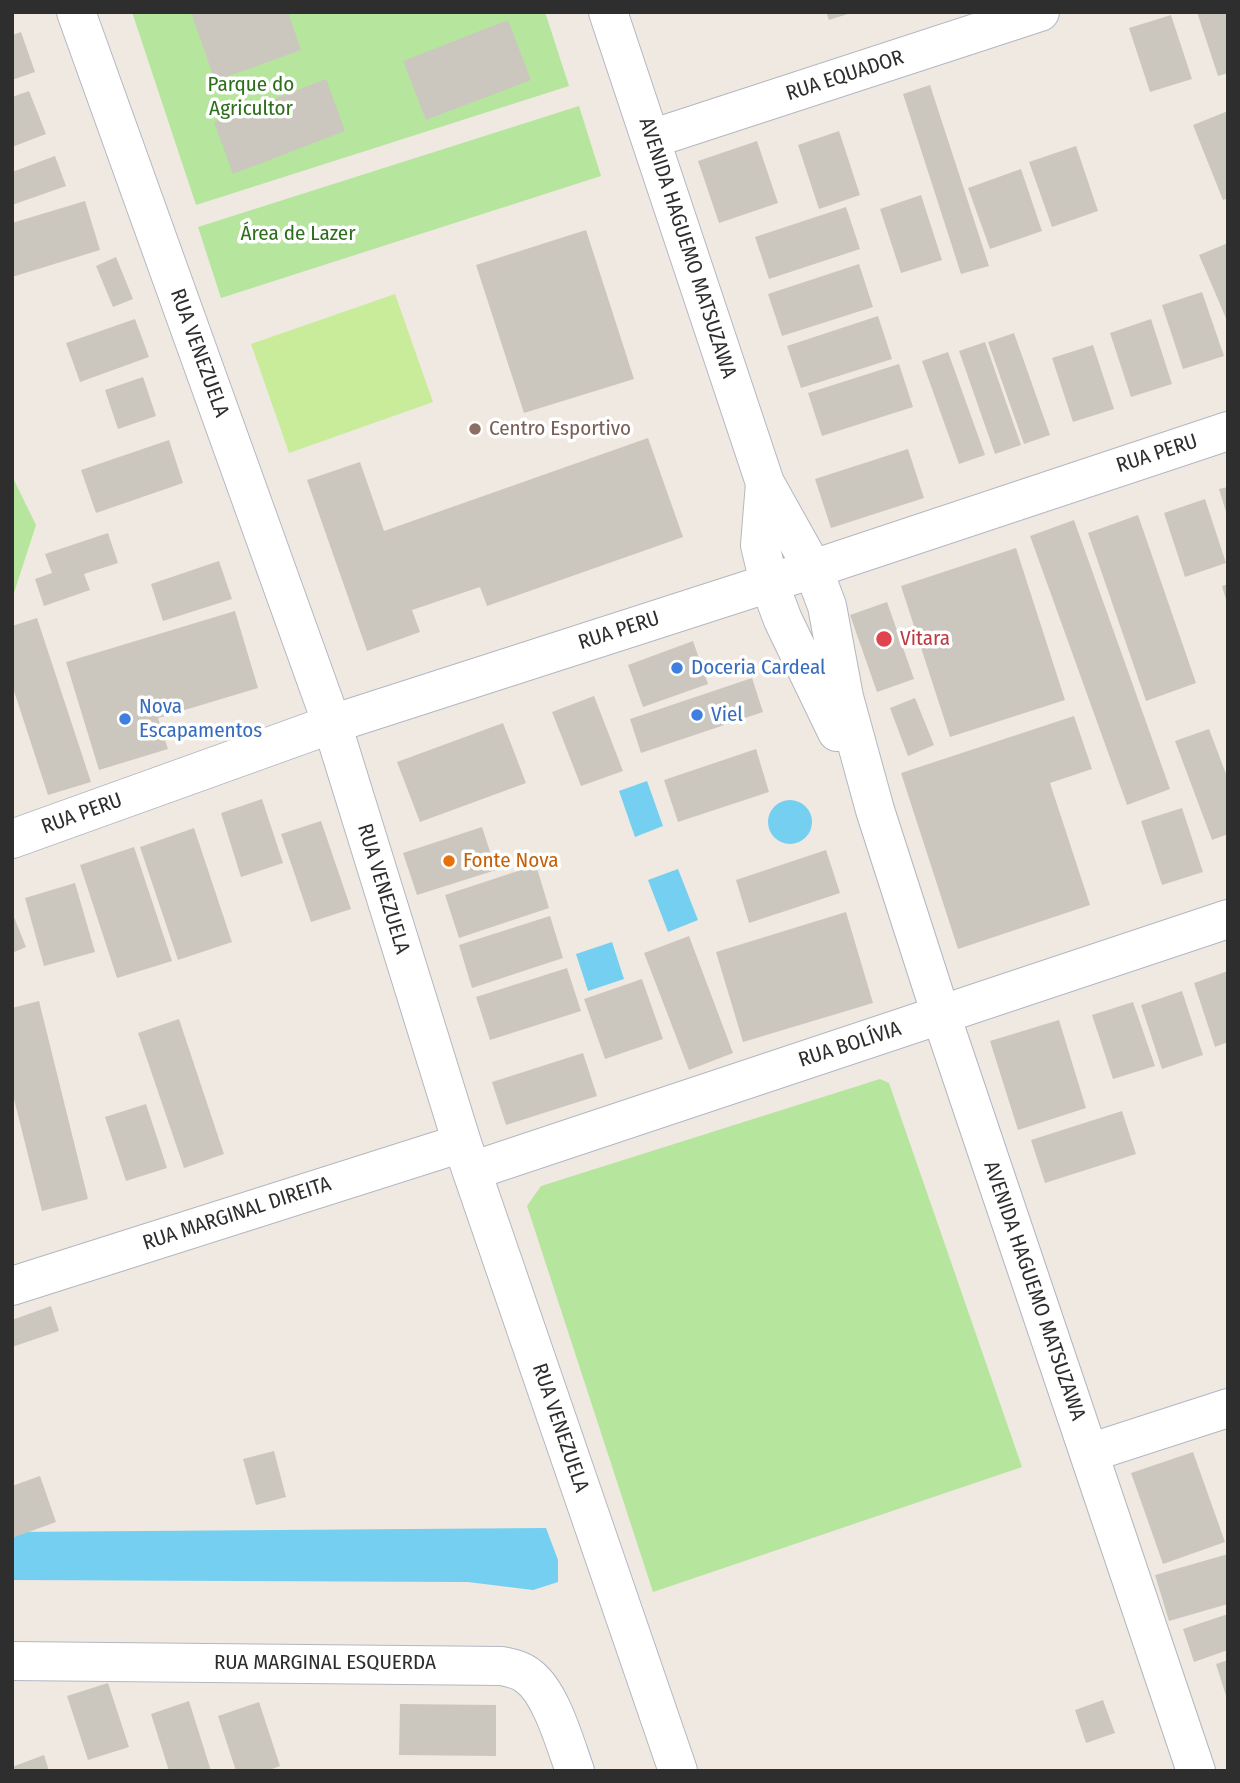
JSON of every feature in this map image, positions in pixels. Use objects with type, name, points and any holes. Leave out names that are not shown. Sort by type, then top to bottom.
[{"type":"street","name":"RUA VENEZUELA","points":[[76,12],[332,724],[467,1157],[678,1771]]},
{"type":"street","name":"AVENIDA HAGUEMO MATSUZAWA","points":[[607,12],[765,483],[813,569],[827,606],[844,697],[875,810],[941,1015],[1196,1771]]},
{"type":"street","name":"RUA EQUADOR","points":[[651,139],[1040,12]]},
{"type":"street","name":"RUA PERU","points":[[12,839],[332,724],[813,569],[1228,431]]},
{"type":"street","name":"AVENIDA HAGUEMO MATSUZAWA","points":[[765,483],[760,544],[769,583],[783,620],[875,810]]},
{"type":"street","name":"AVENIDA HAGUEMO MATSUZAWA","points":[[769,583],[793,587],[802,596],[844,697]]},
{"type":"street","name":"RUA BOLÍVIA","points":[[467,1157],[941,1015],[1228,919]]},
{"type":"street","name":"RUA MARGINAL DIREITA","points":[[12,1286],[467,1157]]},
{"type":"street","points":[[1089,1452],[1228,1408]]},
{"type":"street","name":"RUA MARGINAL ESQUERDA","points":[[12,1661],[476,1664],[513,1668],[530,1677],[543,1692],[575,1771]]},
{"type":"green space","name":"Parque do Agricultor","points":[[132,12],[545,12],[569,86],[196,205]]},
{"type":"green space","name":"Área de Lazer","points":[[579,106],[601,176],[221,298],[198,227]]},
{"type":"green space","points":[[395,294],[433,402],[289,453],[251,344]]},
{"type":"green space","points":[[12,476],[36,525],[12,599]]},
{"type":"green space","points":[[880,1079],[889,1083],[1022,1467],[653,1592],[527,1206],[541,1186]]},
{"type":"water","points":[[647,781],[663,826],[635,837],[619,791]]},
{"type":"water","points":[[790,800],[805,807],[812,822],[805,837],[790,844],[775,837],[768,822],[775,807]]},
{"type":"water","points":[[678,869],[698,920],[668,932],[648,880]]},
{"type":"water","points":[[612,942],[624,979],[588,991],[576,954]]},
{"type":"water","points":[[546,1528],[558,1560],[558,1582],[533,1590],[468,1582],[12,1580],[12,1532]]},
{"type":"building","points":[[191,12],[288,12],[301,50],[215,81]]},
{"type":"building","points":[[826,12],[851,12],[851,13],[829,20]]},
{"type":"building","points":[[1197,12],[1228,12],[1228,73],[1218,76]]},
{"type":"building","points":[[1171,15],[1192,79],[1150,92],[1129,28]]},
{"type":"building","points":[[508,20],[531,80],[426,120],[403,61]]},
{"type":"building","points":[[21,32],[35,72],[12,80],[12,35]]},
{"type":"building","points":[[326,79],[345,131],[233,174],[214,122]]},
{"type":"building","points":[[930,85],[989,266],[961,274],[903,94]]},
{"type":"building","points":[[29,91],[46,134],[12,147],[12,97]]},
{"type":"building","points":[[1228,111],[1228,198],[1223,200],[1193,125]]},
{"type":"building","points":[[839,131],[860,195],[819,209],[798,145]]},
{"type":"building","points":[[757,141],[778,203],[719,223],[698,161]]},
{"type":"building","points":[[1076,146],[1098,211],[1052,227],[1029,162]]},
{"type":"building","points":[[55,156],[66,186],[12,205],[12,172]]},
{"type":"building","points":[[1021,169],[1042,231],[990,249],[968,188]]},
{"type":"building","points":[[921,195],[942,260],[901,273],[880,209]]},
{"type":"building","points":[[85,201],[100,250],[12,277],[12,223]]},
{"type":"building","points":[[846,207],[860,249],[769,279],[755,237]]},
{"type":"building","points":[[586,230],[634,379],[524,413],[476,265]]},
{"type":"building","points":[[1228,243],[1228,323],[1199,255]]},
{"type":"building","points":[[116,257],[133,299],[113,307],[96,266]]},
{"type":"building","points":[[859,264],[873,307],[782,336],[768,294]]},
{"type":"building","points":[[1202,292],[1224,356],[1183,369],[1162,305]]},
{"type":"building","points":[[878,316],[892,359],[801,388],[787,346]]},
{"type":"building","points":[[135,319],[149,357],[80,382],[66,343]]},
{"type":"building","points":[[1151,319],[1172,384],[1131,397],[1110,333]]},
{"type":"building","points":[[1014,333],[1050,435],[1024,444],[988,342]]},
{"type":"building","points":[[985,342],[1021,445],[995,454],[959,351]]},
{"type":"building","points":[[1093,345],[1114,409],[1073,422],[1052,358]]},
{"type":"building","points":[[948,352],[985,455],[959,464],[922,361]]},
{"type":"building","points":[[899,364],[913,407],[822,436],[808,393]]},
{"type":"building","points":[[143,377],[156,416],[118,429],[105,390]]},
{"type":"building","points":[[648,438],[683,537],[487,606],[480,587],[412,610],[420,632],[367,651],[307,480],[360,462],[384,531]]},
{"type":"building","points":[[169,440],[183,483],[96,513],[81,470]]},
{"type":"building","points":[[908,449],[924,498],[831,528],[815,479]]},
{"type":"building","points":[[1228,487],[1228,515],[1227,515],[1219,489]]},
{"type":"building","points":[[1205,499],[1226,563],[1185,577],[1164,513]]},
{"type":"building","points":[[1138,515],[1196,683],[1146,701],[1088,533]]},
{"type":"building","points":[[1074,520],[1170,789],[1127,805],[1030,536]]},
{"type":"building","points":[[108,533],[118,563],[84,574],[90,590],[44,606],[35,579],[52,573],[45,554]]},
{"type":"building","points":[[1016,548],[1065,700],[950,737],[901,586]]},
{"type":"building","points":[[219,561],[232,599],[163,621],[151,584]]},
{"type":"building","points":[[1228,584],[1228,603],[1227,603],[1222,586]]},
{"type":"building","points":[[887,602],[914,679],[877,692],[850,615]]},
{"type":"building","points":[[235,611],[258,688],[158,718],[168,749],[99,770],[66,662]]},
{"type":"building","points":[[37,618],[91,782],[48,795],[12,685],[12,626]]},
{"type":"building","points":[[693,641],[708,684],[643,707],[628,665]]},
{"type":"building","name":"Viel","points":[[752,678],[763,712],[641,753],[630,719]]},
{"type":"building","points":[[594,696],[623,771],[581,786],[552,712]]},
{"type":"building","points":[[915,698],[934,745],[908,756],[890,708]]},
{"type":"building","points":[[1074,716],[1092,769],[1050,783],[1090,905],[958,949],[901,773]]},
{"type":"building","points":[[503,723],[526,783],[420,822],[397,762]]},
{"type":"building","points":[[1209,729],[1228,779],[1228,834],[1212,840],[1175,741]]},
{"type":"building","points":[[756,749],[769,792],[678,822],[664,780]]},
{"type":"building","points":[[262,799],[283,863],[241,877],[221,813]]},
{"type":"building","points":[[1182,808],[1203,872],[1162,885],[1141,821]]},
{"type":"building","points":[[321,821],[351,909],[311,922],[281,834]]},
{"type":"building","name":"Fonte Nova","points":[[482,827],[496,870],[417,895],[403,853]]},
{"type":"building","points":[[194,828],[232,942],[178,960],[140,847]]},
{"type":"building","points":[[134,847],[172,961],[117,978],[80,865]]},
{"type":"building","points":[[826,850],[840,893],[749,923],[736,880]]},
{"type":"building","points":[[536,865],[549,908],[459,938],[445,895]]},
{"type":"building","points":[[75,883],[95,952],[44,966],[25,898]]},
{"type":"building","points":[[12,912],[26,947],[12,953]]},
{"type":"building","points":[[846,912],[873,1003],[743,1042],[716,952]]},
{"type":"building","points":[[550,916],[563,958],[472,988],[459,945]]},
{"type":"building","points":[[689,936],[733,1053],[689,1070],[644,953]]},
{"type":"building","points":[[567,968],[581,1011],[490,1040],[476,997]]},
{"type":"building","points":[[1228,971],[1228,1042],[1215,1047],[1194,983]]},
{"type":"building","points":[[642,979],[663,1039],[605,1059],[584,999]]},
{"type":"building","points":[[1182,991],[1203,1055],[1162,1069],[1141,1005]]},
{"type":"building","points":[[39,1001],[88,1199],[42,1211],[12,1091],[12,1008]]},
{"type":"building","points":[[1133,1002],[1155,1066],[1113,1079],[1092,1015]]},
{"type":"building","points":[[179,1019],[224,1154],[184,1168],[138,1033]]},
{"type":"building","points":[[1059,1020],[1086,1108],[1018,1130],[990,1041]]},
{"type":"building","points":[[583,1053],[597,1096],[506,1125],[492,1082]]},
{"type":"building","points":[[146,1104],[167,1168],[126,1181],[105,1117]]},
{"type":"building","points":[[1122,1111],[1136,1154],[1045,1183],[1031,1140]]},
{"type":"building","points":[[51,1306],[59,1331],[12,1347],[12,1320]]},
{"type":"building","points":[[274,1451],[286,1497],[256,1505],[243,1459]]},
{"type":"building","points":[[1193,1452],[1225,1542],[1163,1564],[1131,1473]]},
{"type":"building","points":[[40,1476],[56,1522],[12,1538],[12,1486]]},
{"type":"building","points":[[1228,1554],[1228,1604],[1169,1621],[1155,1575]]},
{"type":"building","points":[[1228,1614],[1228,1650],[1194,1662],[1183,1629]]},
{"type":"building","points":[[1228,1660],[1228,1699],[1227,1699],[1216,1664]]},
{"type":"building","points":[[108,1683],[129,1747],[88,1760],[67,1696]]},
{"type":"building","points":[[1103,1700],[1115,1733],[1086,1743],[1075,1710]]},
{"type":"building","points":[[189,1701],[211,1771],[169,1771],[151,1714]]},
{"type":"building","points":[[259,1702],[280,1766],[267,1771],[236,1771],[218,1716]]},
{"type":"building","points":[[400,1704],[496,1705],[496,1756],[399,1755]]},
{"type":"building","points":[[44,1755],[49,1771],[12,1771],[12,1767]]},
{"type":"place","name":"Centro Esportivo","points":[[475,429]]},
{"type":"place","name":"Vitara","points":[[884,639]]},
{"type":"place","name":"Doceria Cardeal","points":[[677,668]]},
{"type":"place","name":"Viel","points":[[697,715]]},
{"type":"place","name":"Nova Escapamentos","points":[[125,719]]},
{"type":"place","name":"Fonte Nova","points":[[449,861]]}]
